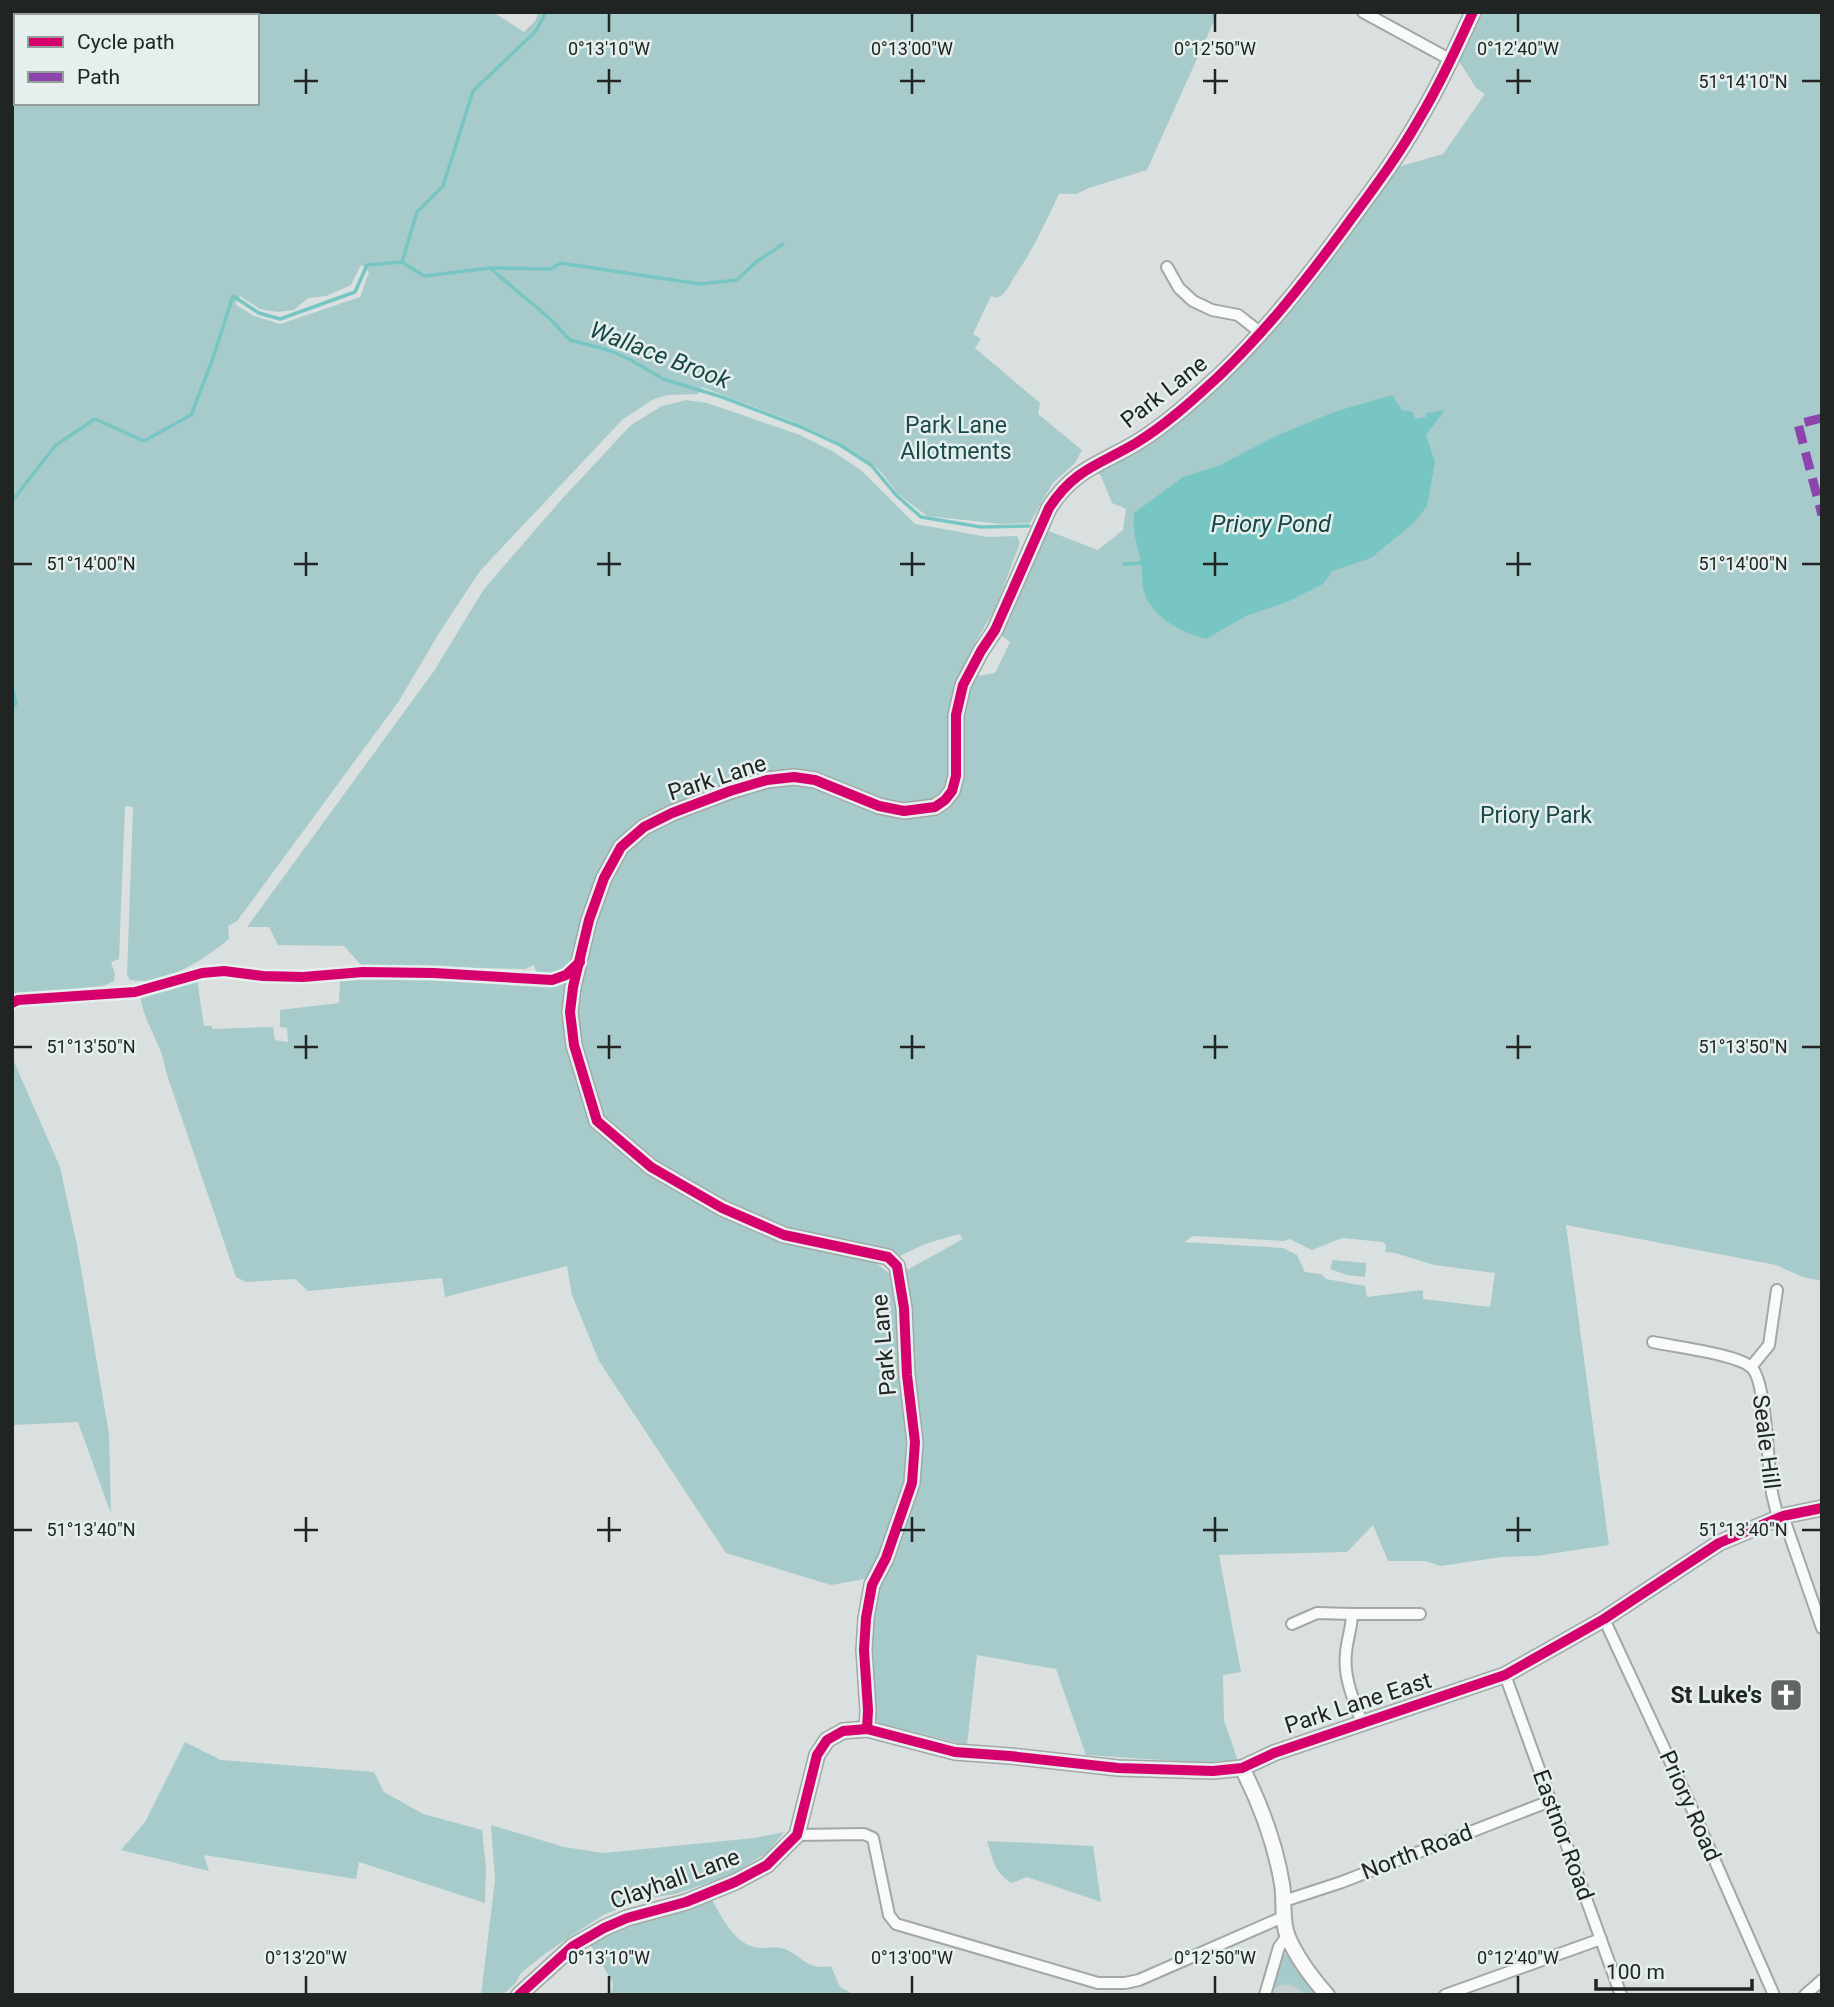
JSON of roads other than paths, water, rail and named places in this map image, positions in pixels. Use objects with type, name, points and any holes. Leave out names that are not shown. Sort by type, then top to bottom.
[{"type":"street","points":[[1363,12],[1451,60]]},
{"type":"street","name":"Park Lane","points":[[867,1729],[869,1710],[864,1650],[866,1618],[872,1585],[886,1558],[912,1483],[915,1442],[907,1375],[904,1308],[897,1266],[888,1258],[785,1235],[722,1208],[651,1167],[597,1121],[574,1045],[570,1012],[573,986],[589,920],[604,878],[621,847],[653,822],[730,791],[767,780],[794,778],[815,780],[879,806],[904,811],[935,807],[945,800],[952,791],[956,776],[956,715],[963,685],[995,630],[1058,493],[1082,472],[1136,443],[1159,427],[1218,377],[1298,291],[1394,160],[1434,95],[1474,12]]},
{"type":"street","points":[[1167,267],[1179,288],[1193,301],[1212,310],[1238,315],[1262,332]]},
{"type":"street","name":"Seale Hill","points":[[1751,1367],[1769,1345],[1777,1290]]},
{"type":"street","name":"Seale Hill","points":[[1653,1342],[1731,1358],[1751,1367],[1759,1381],[1771,1488],[1822,1628]]},
{"type":"street","name":"Park Lane East","points":[[867,1729],[955,1752],[1118,1768],[1213,1771],[1242,1768],[1274,1753],[1505,1675],[1604,1619],[1719,1542],[1781,1517],[1822,1507]]},
{"type":"street","points":[[1292,1623],[1317,1613],[1420,1614]]},
{"type":"street","points":[[1352,1614],[1346,1668],[1362,1723]]},
{"type":"street","name":"Priory Road","points":[[1604,1619],[1685,1793],[1774,1995]]},
{"type":"street","name":"Eastnor Road","points":[[1505,1675],[1621,1995]]},
{"type":"street","points":[[867,1729],[843,1731],[827,1740],[822,1747],[811,1778],[797,1835],[864,1835],[873,1838],[876,1842],[889,1915],[896,1924],[1098,1983],[1125,1983],[1139,1980],[1283,1917]]},
{"type":"street","points":[[1242,1768],[1265,1818],[1276,1856],[1287,1936],[1327,1995]]},
{"type":"street","name":"North Road","points":[[1284,1901],[1342,1882],[1550,1801]]},
{"type":"street","name":"Clayhall Lane","points":[[519,1995],[573,1945],[627,1918],[686,1902],[735,1882],[767,1865],[797,1835]]},
{"type":"street","points":[[1265,1995],[1279,1947],[1287,1936]]},
{"type":"street","points":[[1446,1995],[1601,1940]]},
{"type":"street","points":[[1805,1995],[1822,1980]]},
{"type":"water","name":"Priory Pond","points":[[1392,395],[1402,410],[1413,412],[1415,419],[1426,417],[1426,413],[1445,410],[1426,435],[1435,462],[1427,506],[1415,522],[1371,558],[1332,571],[1323,584],[1287,602],[1246,616],[1206,639],[1179,629],[1156,611],[1144,591],[1134,532],[1134,513],[1183,477],[1218,466],[1278,435],[1334,412]]},
{"type":"waterway","points":[[402,262],[417,212],[443,186],[473,91],[536,31],[546,12]]},
{"type":"waterway","points":[[490,268],[551,269],[560,263],[700,284],[737,280],[756,262],[783,244]]},
{"type":"waterway","name":"Wallace Brook","points":[[12,501],[56,445],[95,419],[144,441],[191,415],[233,296],[259,313],[280,319],[355,292],[367,265],[402,262],[424,276],[490,268],[549,318],[570,340],[608,350],[663,379],[722,397],[840,445],[871,465],[897,496],[921,517],[981,527],[1029,526]]},
{"type":"waterway","points":[[1124,564],[1141,563]]},
{"type":"waterway","name":"Wallace Brook","points":[[12,687],[16,704],[12,706]]},
{"type":"place","name":"St Luke's","points":[[1786,1695]]},
{"type":"park label","name":"Park Lane Allotments","points":[[956,438]]},
{"type":"park label","name":"Priory Park","points":[[1536,815]]}]
